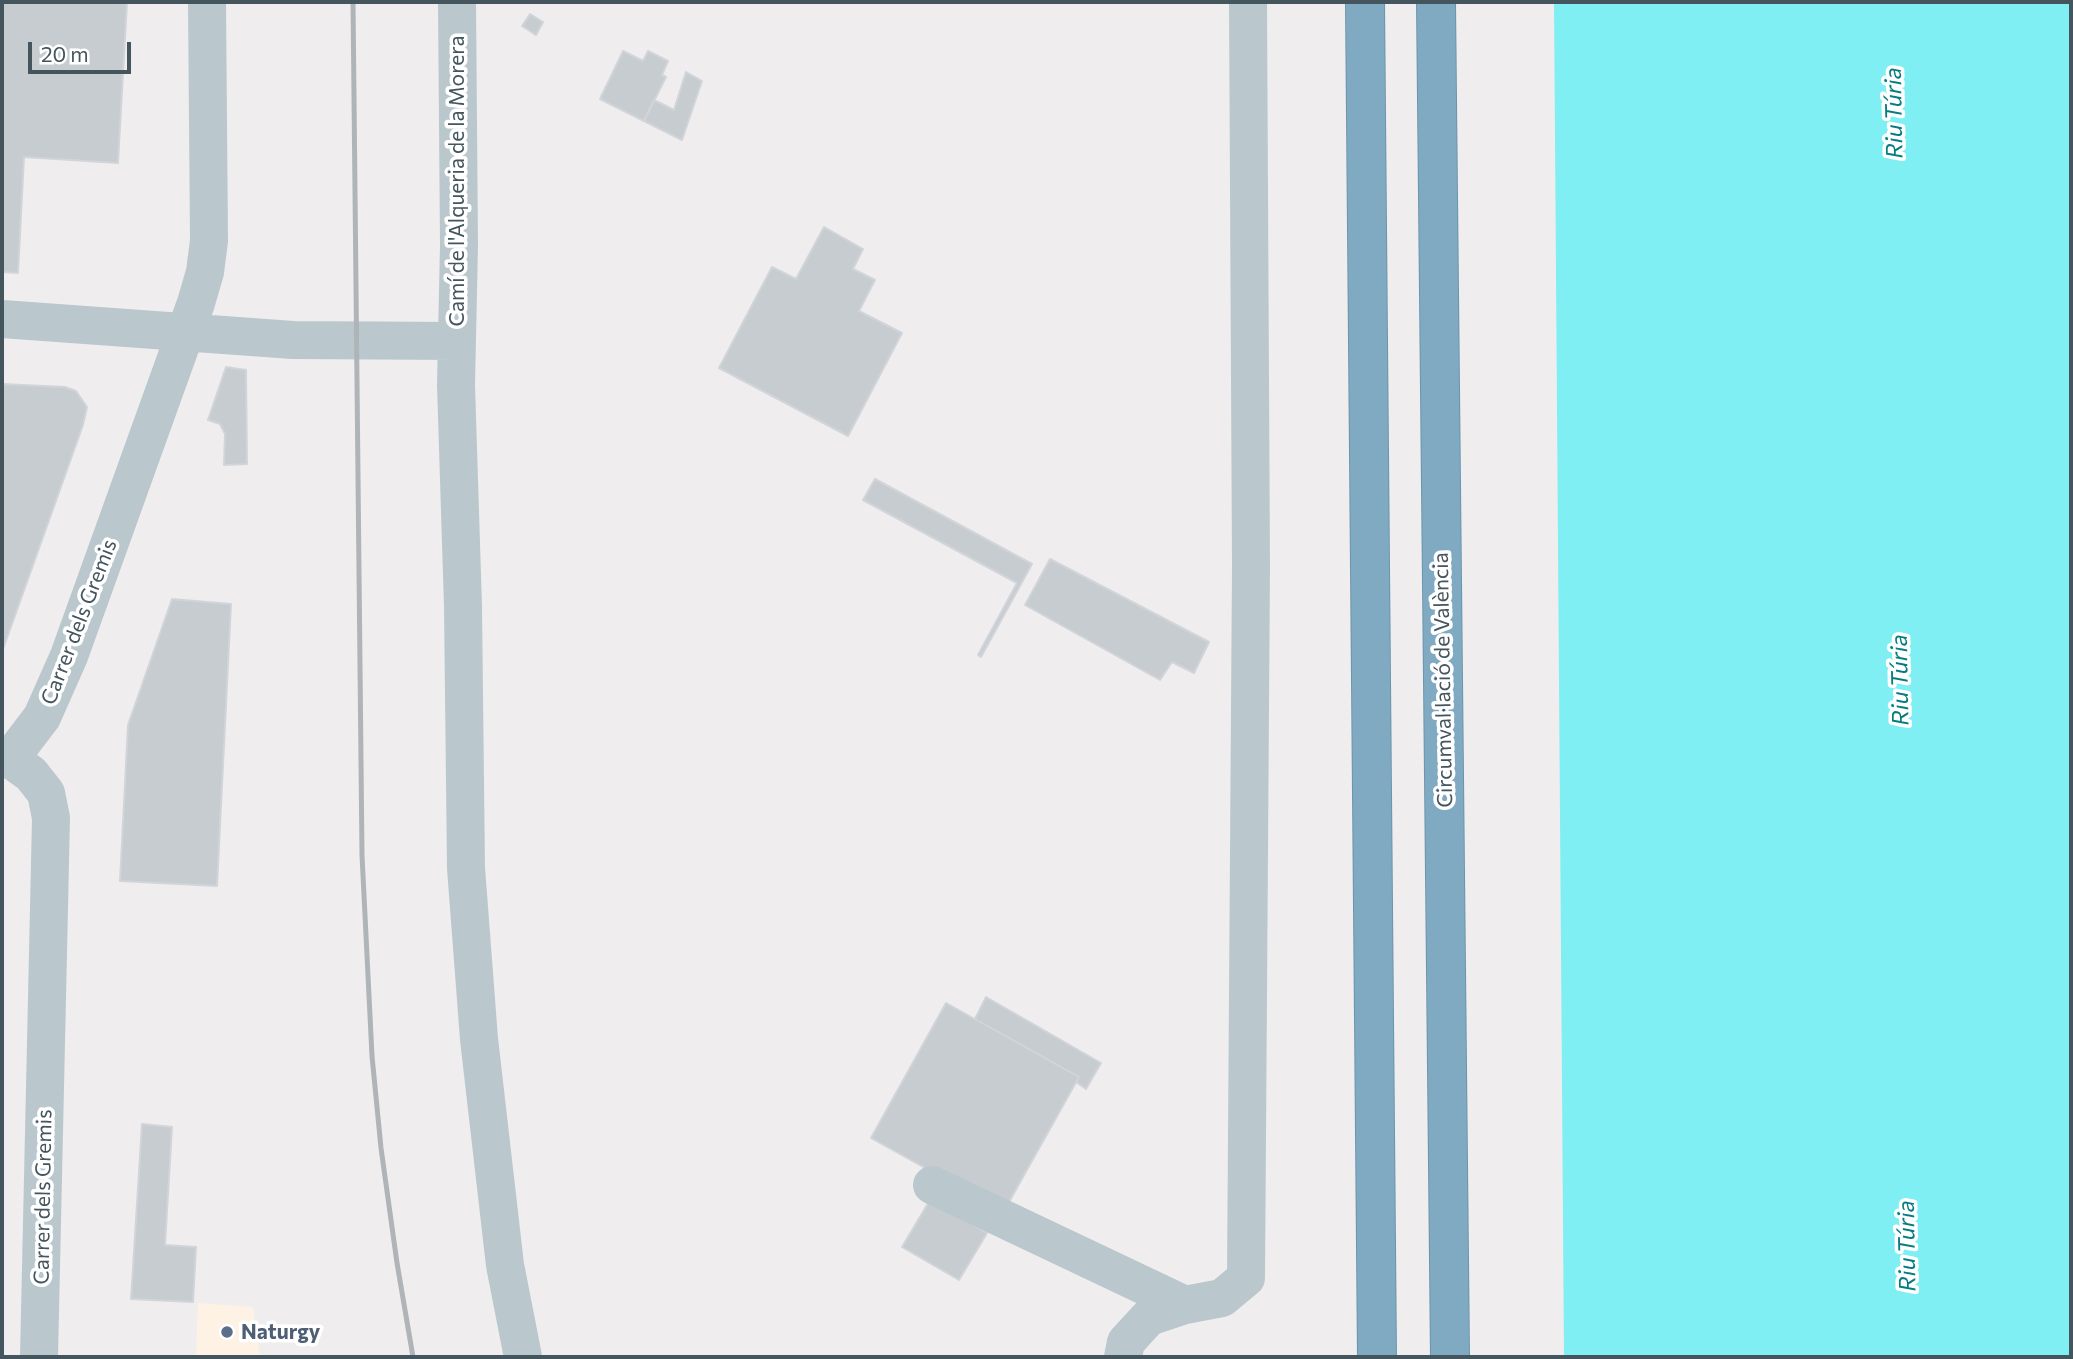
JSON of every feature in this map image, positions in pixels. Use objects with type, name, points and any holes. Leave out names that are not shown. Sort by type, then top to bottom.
[{"type":"highway","points":[[1338,2],[1338,16],[1367,122]]},
{"type":"highway","points":[[1365,2],[1377,1357]]},
{"type":"highway","name":"Circumval·lació de València","points":[[1436,2],[1450,1357]]},
{"type":"street","name":"Carrer dels Gremis","points":[[39,1357],[51,818],[46,793],[31,774],[6,758],[41,717],[69,656],[186,332],[205,272],[209,241],[207,2]]},
{"type":"street","name":"Camí de l'Alqueria de la Morera","points":[[2,319],[293,340],[456,341],[457,2]]},
{"type":"street","points":[[1123,1357],[1126,1342],[1149,1317],[1185,1305],[1223,1298],[1246,1278],[1251,566],[1248,2]]},
{"type":"street","points":[[456,341],[466,868],[479,1040],[505,1265],[523,1357]]},
{"type":"street","points":[[932,1185],[1185,1305]]},
{"type":"shaded area","name":"Naturgy","points":[[198,1303],[253,1307],[260,1357],[196,1357]]},
{"type":"water","name":"Riu Túria","points":[[1554,2],[2071,2],[2071,1357],[1564,1357]]},
{"type":"building","points":[[2,2],[127,2],[118,163],[24,157],[18,273],[2,272]]},
{"type":"building","points":[[530,14],[543,22],[536,35],[522,26]]},
{"type":"building","points":[[623,51],[643,61],[648,51],[668,61],[662,75],[666,77],[644,121],[600,99]]},
{"type":"building","points":[[686,72],[702,81],[682,140],[644,121],[654,100],[674,110]]},
{"type":"building","points":[[824,227],[863,249],[853,269],[875,280],[859,311],[902,333],[848,436],[719,368],[772,267],[796,279]]},
{"type":"building","points":[[226,367],[246,370],[247,464],[224,465],[225,434],[220,424],[208,420]]},
{"type":"building","points":[[2,384],[65,387],[76,391],[87,407],[83,425],[2,652]]},
{"type":"building","points":[[875,479],[1032,564],[981,657],[978,655],[1017,583],[863,500]]},
{"type":"building","points":[[1050,559],[1209,642],[1194,673],[1172,662],[1160,680],[1025,605]]},
{"type":"building","points":[[172,599],[231,604],[217,886],[120,881],[128,725]]},
{"type":"building","points":[[986,997],[1101,1063],[1086,1089],[1076,1082],[1079,1077],[975,1019]]},
{"type":"building","points":[[946,1003],[1079,1077],[1009,1202],[981,1199],[871,1138]]},
{"type":"building","points":[[142,1124],[172,1127],[165,1245],[196,1247],[193,1302],[131,1299]]},
{"type":"building","points":[[930,1200],[987,1233],[959,1280],[902,1247]]},
{"type":"railway","points":[[353,2],[362,855],[372,1056],[381,1148],[413,1357]]},
{"type":"place","name":"Naturgy","points":[[227,1332]]}]
